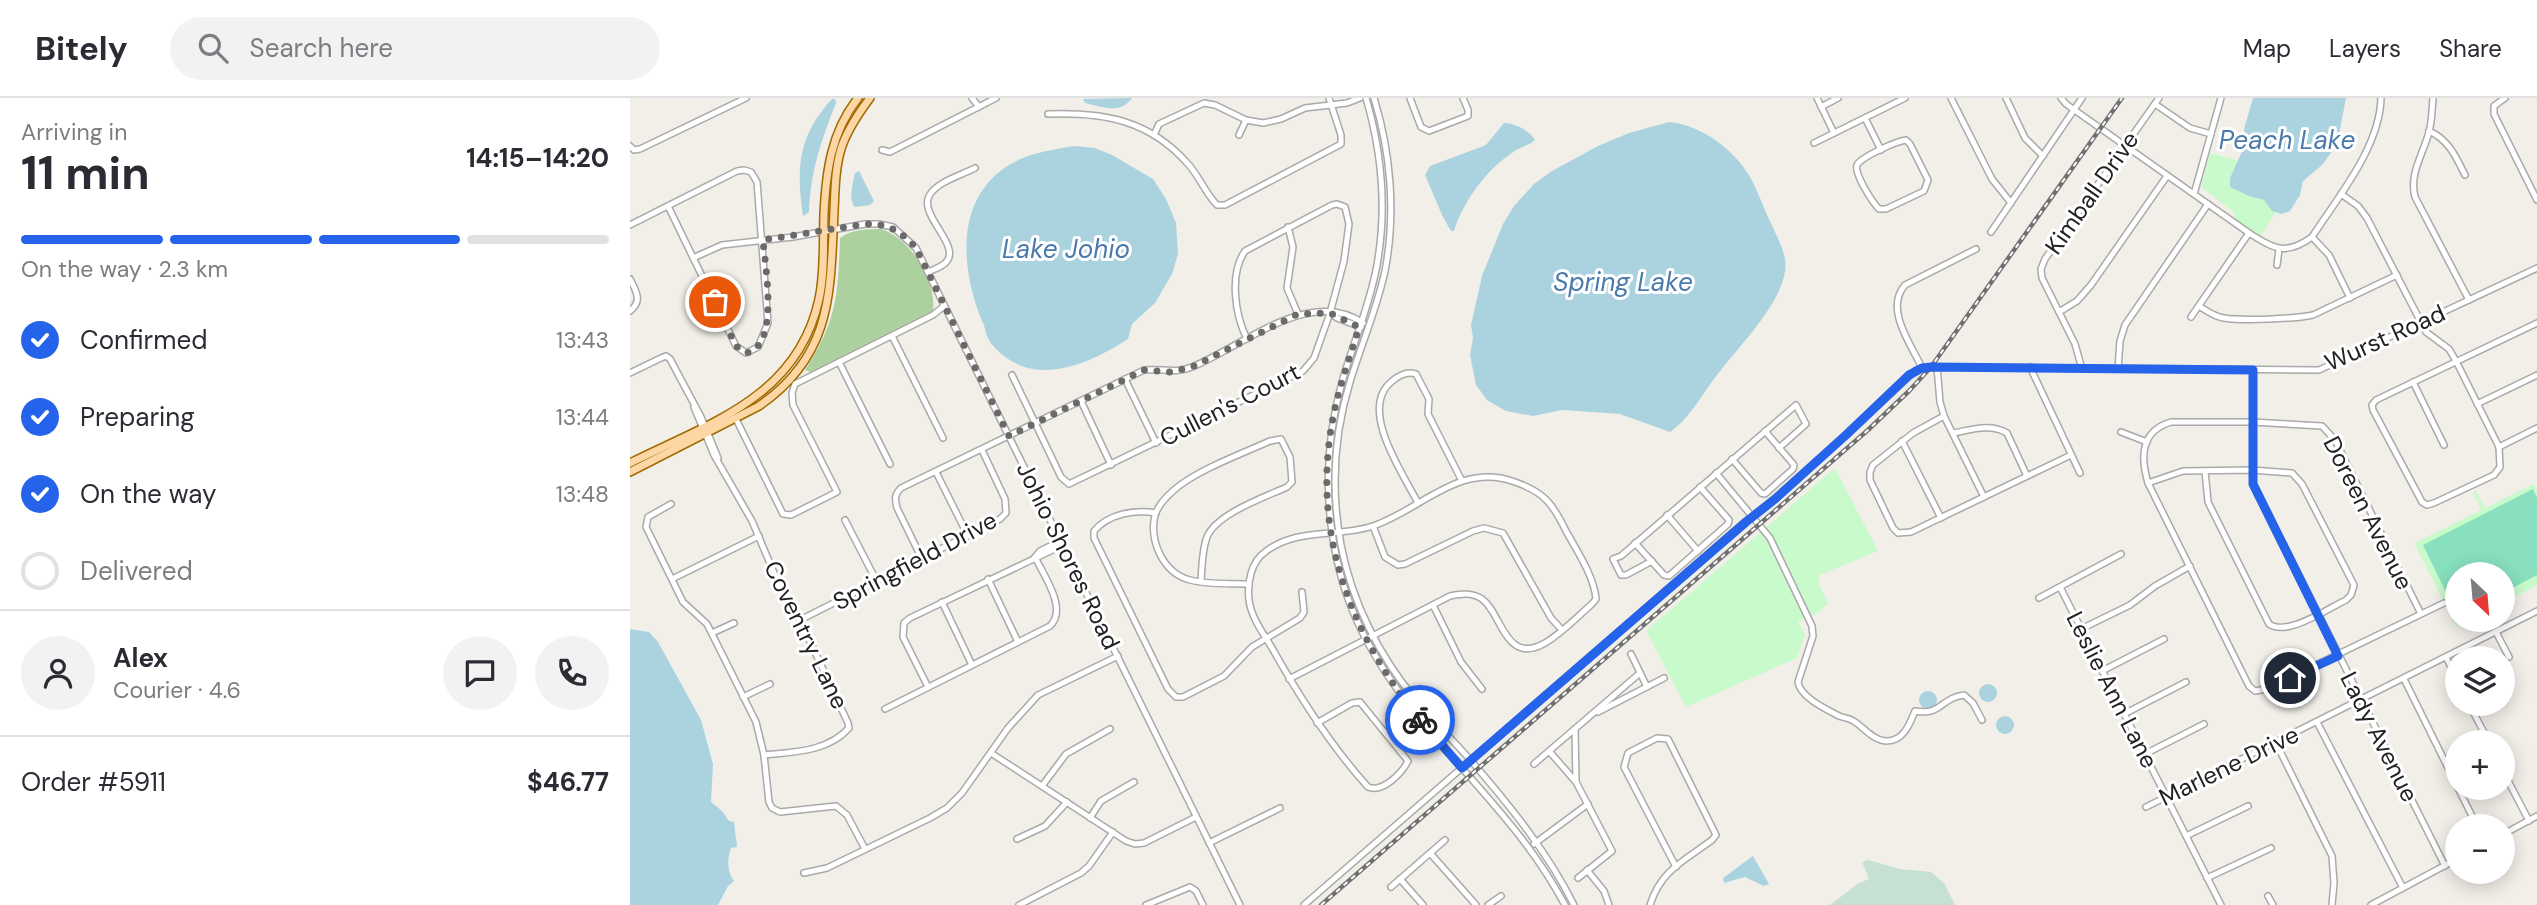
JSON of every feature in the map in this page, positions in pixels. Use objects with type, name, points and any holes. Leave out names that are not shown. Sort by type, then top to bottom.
[{"type":"main road","points":[[630,472],[705,431],[754,400],[788,367],[799,350],[810,329],[820,296],[825,178],[829,159],[842,123],[858,98]]},
{"type":"main road","points":[[630,463],[736,419],[775,395],[803,365],[827,309],[836,173],[840,151],[847,133],[870,98]]},
{"type":"street","points":[[630,146],[634,150],[640,149],[746,98]]},
{"type":"street","points":[[972,98],[979,107]]},
{"type":"street","points":[[978,98],[979,107]]},
{"type":"street","points":[[882,150],[890,152],[996,98]]},
{"type":"street","points":[[1154,135],[1159,124],[1197,105],[1216,101],[1246,120],[1273,122],[1330,101],[1360,98]]},
{"type":"street","points":[[1366,98],[1379,157],[1382,220],[1376,268],[1340,390],[1331,432],[1328,484],[1331,532],[1342,582],[1365,639],[1393,685],[1528,848],[1565,905]]},
{"type":"street","points":[[1374,98],[1387,158],[1390,218],[1385,270],[1349,384],[1338,441],[1335,474],[1339,532],[1349,577],[1385,657],[1415,698],[1471,761],[1536,842],[1574,905]]},
{"type":"street","points":[[1410,98],[1421,127],[1429,131],[1468,116],[1463,98]]},
{"type":"street","points":[[1816,98],[1834,133]]},
{"type":"street","points":[[1821,107],[1838,98]]},
{"type":"street","points":[[1814,143],[1905,98]]},
{"type":"street","points":[[1951,98],[1992,179],[2011,202]]},
{"type":"street","points":[[2006,98],[2025,138],[2043,156]]},
{"type":"street","points":[[2061,98],[2074,110],[2249,233],[2279,249],[2291,249],[2312,237],[2371,143],[2378,125],[2381,98]]},
{"type":"street","points":[[1991,232],[2082,98]]},
{"type":"street","points":[[2194,194],[2221,98]]},
{"type":"street","points":[[2433,98],[2429,131],[2412,176],[2413,190],[2469,300]]},
{"type":"street","points":[[2505,98],[2494,106],[2494,114],[2537,200]]},
{"type":"street","points":[[1048,114],[1083,113],[1107,116],[1154,135],[1175,150],[1191,167],[1217,205],[1225,205],[1341,144],[1330,101]]},
{"type":"street","points":[[2157,101],[2190,128],[2211,134]]},
{"type":"street","name":"Kimball Drive","points":[[2081,369],[2075,344],[2042,278],[2041,269],[2045,259],[2157,101]]},
{"type":"street","points":[[1865,118],[1881,150]]},
{"type":"street","points":[[1239,135],[1246,120]]},
{"type":"street","points":[[2429,131],[2449,145],[2465,175]]},
{"type":"street","points":[[1906,140],[1928,180],[1924,191],[1886,209],[1880,209],[1874,204],[1857,173],[1857,166],[1881,150],[1906,140]]},
{"type":"street","points":[[928,272],[947,262],[950,255],[949,248],[929,211],[929,194],[975,168]]},
{"type":"street","points":[[630,225],[737,171],[751,172],[757,182],[768,323],[758,347],[753,351],[746,353],[736,346],[668,206]]},
{"type":"street","points":[[2059,312],[2077,301],[2091,285],[2168,176]]},
{"type":"street","points":[[2341,194],[2358,206],[2367,218],[2426,331],[2449,349],[2456,361],[2498,447],[2500,467],[2494,475],[2427,505],[2419,499],[2372,405],[2376,400],[2456,361],[2537,323]]},
{"type":"street","points":[[2118,369],[2120,341],[2125,325],[2208,204]]},
{"type":"street","name":"Cullen's Court","points":[[1036,424],[1064,482],[1069,484],[1303,370],[1314,358],[1330,313],[1347,243],[1349,224],[1345,207],[1332,205],[1252,245],[1239,259],[1236,309],[1247,339]]},
{"type":"street","name":"Johio Shores Road","points":[[693,258],[722,245],[865,224],[893,227],[916,248],[1240,905]]},
{"type":"street","points":[[1288,227],[1293,247],[1287,288],[1298,314]]},
{"type":"street","points":[[2192,317],[2249,233]]},
{"type":"street","points":[[2312,237],[2329,255],[2350,298]]},
{"type":"street","points":[[1304,905],[1846,435],[1909,375],[1922,368],[1901,325],[1896,305],[1899,292],[1905,285],[1976,249]]},
{"type":"street","points":[[2277,265],[2279,249]]},
{"type":"street","name":"Wurst Road","points":[[1922,368],[2319,370],[2537,268]]},
{"type":"street","points":[[2199,306],[2225,318],[2300,318],[2313,315],[2397,275]]},
{"type":"street","points":[[630,279],[638,296],[637,304],[630,311]]},
{"type":"street","points":[[736,419],[780,510],[786,515],[837,492],[793,405],[792,393],[795,384],[933,315],[944,306]]},
{"type":"street","points":[[922,559],[895,499],[901,488],[1144,370],[1171,372],[1192,367],[1298,314],[1330,313],[1368,328]]},
{"type":"street","points":[[892,336],[943,438]]},
{"type":"street","name":"Coventry Lane","points":[[630,373],[666,356],[670,359],[719,462],[759,536],[786,601],[800,620],[849,728],[820,747],[764,755]]},
{"type":"street","points":[[839,362],[890,464]]},
{"type":"street","points":[[1934,367],[1944,416],[1984,497]]},
{"type":"street","points":[[2029,367],[2080,473]]},
{"type":"street","name":"Lady Avenue","points":[[2253,370],[2253,484],[2445,866]]},
{"type":"street","points":[[1418,503],[1379,421],[1379,405],[1385,388],[1393,380],[1407,373],[1416,374],[1428,394],[1428,414],[1462,481]]},
{"type":"street","points":[[1012,375],[1036,424]]},
{"type":"street","points":[[2477,404],[2537,375]]},
{"type":"street","points":[[1125,379],[1156,443]]},
{"type":"street","points":[[2413,382],[2444,445]]},
{"type":"street","points":[[1081,401],[1111,465]]},
{"type":"street","points":[[1651,561],[1626,575],[1621,575],[1613,559],[1796,405],[1806,424],[1779,448]]},
{"type":"street","points":[[1944,416],[1902,441],[1873,464],[1870,480],[1898,533],[1904,534],[1941,518],[2071,455]]},
{"type":"street","name":"Doreen Avenue","points":[[2147,442],[2159,426],[2171,422],[2315,424],[2329,432],[2421,614]]},
{"type":"street","points":[[1953,433],[1981,428],[2000,429],[2007,433],[2028,476]]},
{"type":"street","points":[[2498,447],[2537,428]]},
{"type":"street","points":[[1732,459],[1761,493],[1765,494],[1793,469],[1794,465],[1765,432]]},
{"type":"street","points":[[2121,432],[2147,442],[2143,452],[2143,466],[2148,483],[2249,686],[2255,691],[2266,689],[2338,656],[2444,603]]},
{"type":"street","points":[[1201,581],[1204,545],[1211,528],[1222,519],[1287,487],[1292,481],[1290,457],[1281,439],[1270,441],[1187,480],[1164,499],[1156,513],[1155,541],[1164,561],[1178,575],[1191,581],[1249,584]]},
{"type":"street","points":[[1902,441],[1941,518]]},
{"type":"street","name":"Springfield Drive","points":[[800,620],[1000,519],[1006,513],[1005,499],[982,450]]},
{"type":"street","points":[[2148,483],[2183,471],[2252,470],[2283,471],[2297,477],[2354,585],[2351,596],[2288,628],[2276,629],[2269,624],[2208,502],[2205,471]]},
{"type":"street","points":[[936,472],[968,536]]},
{"type":"street","points":[[1716,473],[1770,538],[1812,626],[1813,636],[1798,682],[1803,693],[1885,741],[1895,740],[1904,733],[1915,710],[1928,713],[1935,711],[1949,698],[1964,695],[1970,698],[1982,720]]},
{"type":"street","points":[[1289,679],[1450,596],[1463,593],[1483,599],[1510,641],[1531,648],[1543,645],[1596,599],[1594,585],[1557,512],[1545,496],[1529,487],[1488,475],[1476,476],[1373,526],[1298,536],[1276,544],[1262,554],[1252,569],[1249,584],[1249,601],[1255,618],[1289,679],[1317,723],[1336,750],[1368,788],[1375,790],[1404,769],[1408,761],[1360,702],[1352,703],[1317,723]]},
{"type":"street","points":[[1635,543],[1664,575],[1669,576],[1728,524],[1729,520],[1700,487]]},
{"type":"street","points":[[671,504],[648,517],[646,522],[683,602],[707,624],[756,722],[772,808],[780,812],[836,806],[847,815],[865,849]]},
{"type":"street","points":[[1156,513],[1136,511],[1123,514],[1098,526],[1094,531],[1094,538],[1170,693],[1176,697],[1183,697],[1224,676],[1252,647],[1300,618],[1304,612],[1302,592]]},
{"type":"street","points":[[1667,515],[1698,551]]},
{"type":"street","points":[[845,520],[877,582]]},
{"type":"street","points":[[1373,526],[1385,557],[1398,565],[1473,531],[1484,528],[1503,533],[1544,607],[1562,631]]},
{"type":"street","points":[[672,579],[759,536]]},
{"type":"street","points":[[928,687],[903,637],[904,623],[1035,557],[1040,551],[1061,543]]},
{"type":"street","points":[[2039,598],[2121,554]]},
{"type":"street","points":[[885,709],[1050,626],[1059,615],[1058,607],[1035,557]]},
{"type":"street","points":[[2081,629],[2130,606],[2155,586],[2190,566]]},
{"type":"street","points":[[988,579],[1018,642]]},
{"type":"street","name":"Leslie Ann Lane","points":[[2060,587],[2221,905]]},
{"type":"street","points":[[942,602],[972,665]]},
{"type":"street","points":[[1433,605],[1461,662],[1482,689]]},
{"type":"street","name":"Marlene Drive","points":[[2515,622],[2537,611]]},
{"type":"street","points":[[712,633],[734,623]]},
{"type":"street","points":[[2496,632],[2503,646]]},
{"type":"street","name":"Marlene Drive","points":[[2468,646],[2496,632]]},
{"type":"street","points":[[2102,671],[2164,639]]},
{"type":"street","points":[[1631,654],[1647,687]]},
{"type":"street","points":[[804,873],[827,868],[947,808],[962,793],[1015,719],[1038,695],[1118,656]]},
{"type":"street","name":"Marlene Drive","points":[[2146,807],[2445,658]]},
{"type":"street","points":[[1534,764],[1640,673]]},
{"type":"street","points":[[1589,717],[1664,678]]},
{"type":"street","points":[[2404,679],[2445,761]]},
{"type":"street","points":[[2124,714],[2186,682]]},
{"type":"street","points":[[743,696],[770,684]]},
{"type":"street","points":[[2317,722],[2403,888]]},
{"type":"street","points":[[2146,754],[2204,724]]},
{"type":"street","points":[[1042,786],[1066,754],[1110,729]]},
{"type":"street","points":[[1575,729],[1576,782]]},
{"type":"street","points":[[1650,905],[1662,878],[1716,835],[1668,739],[1657,738],[1628,753],[1624,767],[1676,866]]},
{"type":"street","points":[[2276,743],[2332,856],[2332,905]]},
{"type":"street","points":[[1549,751],[1576,782],[1612,851],[1578,878]]},
{"type":"street","points":[[991,753],[1126,841],[1135,844],[1144,844],[1196,817]]},
{"type":"street","points":[[1090,818],[1101,801],[1134,782]]},
{"type":"street","points":[[2515,794],[2529,821]]},
{"type":"street","points":[[1017,839],[1045,826],[1066,802]]},
{"type":"street","points":[[1528,848],[1588,804]]},
{"type":"street","points":[[2186,836],[2248,806]]},
{"type":"street","points":[[1209,843],[1279,808]]},
{"type":"street","points":[[2515,828],[2537,816]]},
{"type":"street","points":[[1019,905],[1082,873],[1112,832]]},
{"type":"street","points":[[1391,887],[1445,840]]},
{"type":"street","points":[[2207,878],[2271,848]]},
{"type":"street","points":[[1430,853],[1476,905]]},
{"type":"street","points":[[2371,905],[2445,866]]},
{"type":"street","points":[[1587,870],[1604,891],[1609,905]]},
{"type":"street","points":[[1400,879],[1423,905]]},
{"type":"street","points":[[1146,905],[1190,887],[1196,891],[1203,905]]},
{"type":"street","points":[[1488,905],[1501,896]]},
{"type":"street","points":[[2268,896],[2273,905]]},
{"type":"green space","points":[[2210,153],[2239,161],[2230,177],[2249,196],[2264,200],[2276,212],[2260,237],[2234,218],[2235,213],[2201,187]]},
{"type":"green space","points":[[881,229],[902,241],[919,262],[931,287],[933,311],[813,373],[805,370],[824,337],[834,307],[840,238],[855,231]]},
{"type":"green space","points":[[1835,468],[1878,551],[1820,575],[1818,582],[1828,604],[1817,613],[1798,621],[1805,635],[1797,658],[1686,707],[1646,631]]},
{"type":"green space","points":[[2533,484],[2537,491],[2537,585],[2515,597],[2515,562],[2445,562],[2445,604],[2414,543],[2481,510],[2473,491],[2476,490],[2485,508]]},
{"type":"green space","points":[[2533,489],[2537,498],[2537,575],[2515,587],[2515,562],[2445,562],[2445,590],[2423,545]]},
{"type":"green space","points":[[1868,860],[1900,869],[1931,872],[1944,883],[1955,905],[1830,905],[1859,883],[1869,879],[1862,862]]},
{"type":"water","points":[[1132,98],[1117,108],[1085,103],[1083,99]]},
{"type":"water","name":"Peach Lake","points":[[2253,98],[2346,98],[2337,145],[2322,165],[2303,181],[2300,195],[2290,211],[2281,214],[2272,211],[2264,200],[2230,187],[2230,178],[2246,143],[2244,129]]},
{"type":"water","points":[[832,99],[835,99],[836,103],[818,156],[809,212],[803,216],[800,182],[802,153],[812,126]]},
{"type":"water","name":"Spring Lake","points":[[1669,122],[1693,128],[1716,140],[1735,157],[1753,182],[1781,246],[1786,265],[1781,285],[1768,311],[1691,411],[1670,432],[1620,414],[1562,410],[1533,416],[1506,411],[1487,400],[1476,385],[1470,355],[1473,338],[1471,325],[1482,276],[1503,224],[1514,206],[1534,184],[1552,171],[1598,146],[1629,133]]},
{"type":"water","points":[[1504,123],[1522,128],[1535,140],[1493,168],[1463,209],[1454,231],[1451,231],[1425,175],[1430,166],[1486,145]]},
{"type":"water","name":"Lake Johio","points":[[1074,146],[1095,148],[1112,155],[1153,179],[1166,199],[1176,223],[1178,254],[1172,274],[1155,303],[1132,324],[1128,339],[1093,358],[1068,367],[1041,370],[1028,368],[1004,356],[987,336],[970,282],[967,240],[970,220],[976,201],[987,184],[1003,169],[1028,156]]},
{"type":"water","points":[[859,171],[874,201],[870,205],[855,207],[852,191],[855,173]]},
{"type":"water","points":[[630,629],[649,632],[658,642],[701,720],[713,764],[711,802],[729,821],[734,822],[737,847],[731,848],[728,860],[734,881],[728,886],[718,905],[630,905]]},
{"type":"water","points":[[1984,684],[1992,684],[1997,693],[1995,700],[1984,702],[1979,697],[1979,689]]},
{"type":"water","points":[[1924,691],[1932,691],[1937,700],[1935,707],[1924,709],[1919,704],[1919,696]]},
{"type":"water","points":[[2001,716],[2009,716],[2014,725],[2012,732],[2001,734],[1996,729],[1996,721]]},
{"type":"water","points":[[1753,856],[1769,884],[1764,886],[1745,877],[1724,883],[1723,878]]},
{"type":"railway","points":[[1321,905],[1868,430],[1909,391],[1931,367],[2122,98]]},
{"type":"way so far","points":[[715,302],[736,346],[746,353],[753,351],[765,335],[768,323],[763,240],[865,224],[893,227],[916,248],[1009,436],[1144,370],[1171,372],[1192,367],[1298,314],[1317,311],[1330,313],[1359,327],[1335,408],[1331,432],[1328,460],[1331,532],[1342,582],[1365,639],[1393,685],[1420,720]]},
{"type":"route","points":[[1420,720],[1462,768],[1775,499],[1884,401],[1909,375],[1922,368],[1931,367],[2253,370],[2253,484],[2338,656],[2290,678]]}]
